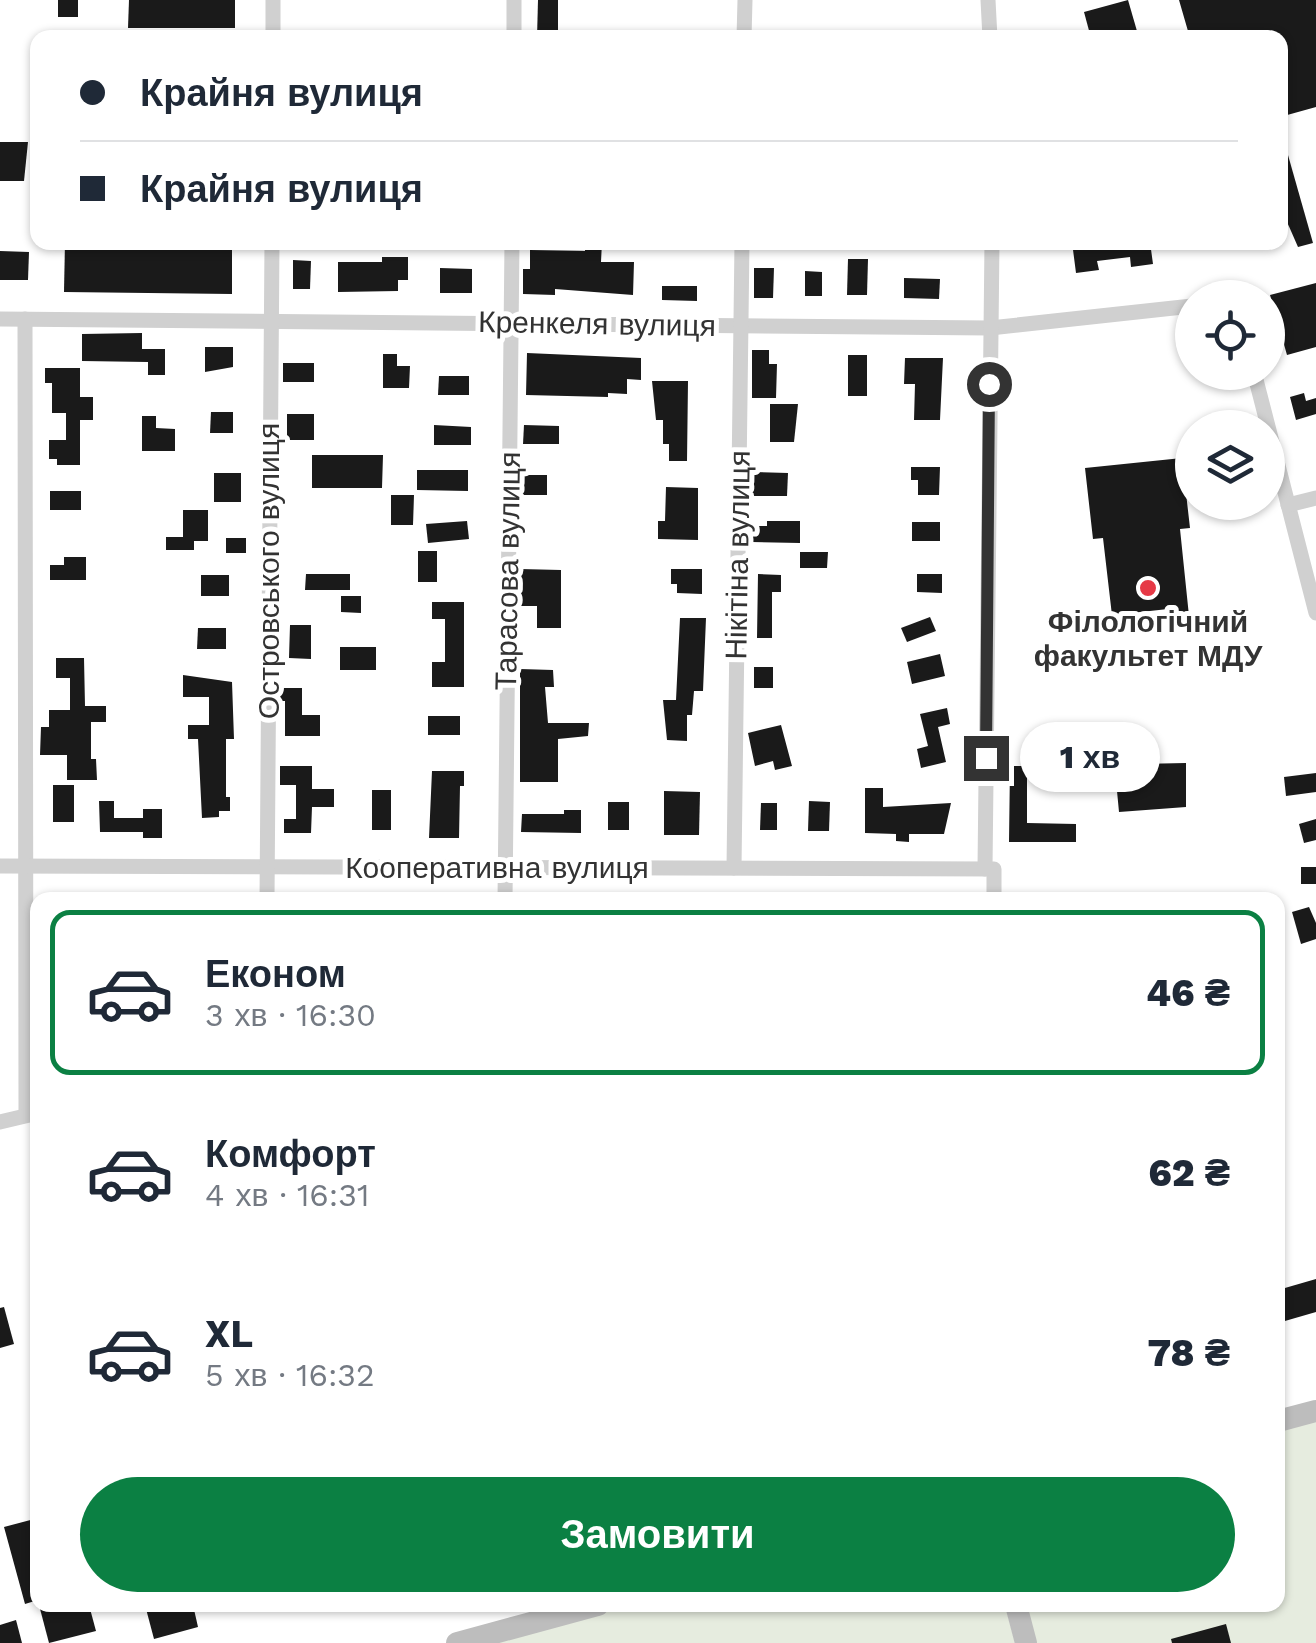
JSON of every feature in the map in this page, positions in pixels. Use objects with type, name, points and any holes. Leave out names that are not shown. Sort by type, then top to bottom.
[{"type":"main road","points":[[1285,1419],[1316,1410]]},
{"type":"main road","points":[[457,1643],[572,1612]]},
{"type":"main road","points":[[1018,1612],[1026,1643]]},
{"type":"street","points":[[273,0],[273,30]]},
{"type":"street","points":[[514,0],[514,30]]},
{"type":"street","points":[[744,0],[744,30]]},
{"type":"street","points":[[988,0],[990,30]]},
{"type":"street","name":"Островського вулиця","points":[[267,892],[272,250]]},
{"type":"street","name":"Тарасова вулиця","points":[[505,892],[512,250]]},
{"type":"street","name":"Нікітіна вулиця","points":[[734,868],[742,250]]},
{"type":"street","points":[[992,250],[989,869],[993,892]]},
{"type":"street","name":"Кренкеля вулиця","points":[[0,318],[990,328],[1175,308]]},
{"type":"street","points":[[25,319],[30,1031]]},
{"type":"street","points":[[1259,390],[1316,613]]},
{"type":"street","points":[[1288,505],[1316,498]]},
{"type":"street","name":"Кооперативна вулиця","points":[[0,866],[989,869]]},
{"type":"street","points":[[0,1122],[30,1114]]},
{"type":"shaded area","points":[[1316,1420],[1316,1643],[1035,1643],[1027,1612],[1285,1612],[1285,1429]]},
{"type":"shaded area","points":[[606,1612],[1007,1612],[1015,1643],[492,1643]]},
{"type":"building","points":[[58,0],[78,0],[78,17],[58,17]]},
{"type":"building","points":[[129,0],[235,0],[235,28],[128,28]]},
{"type":"building","points":[[538,0],[558,0],[558,30],[537,30]]},
{"type":"building","points":[[1128,0],[1137,30],[1089,30],[1084,12]]},
{"type":"building","points":[[1179,0],[1316,0],[1316,107],[1288,115],[1288,30],[1188,30]]},
{"type":"building","points":[[0,142],[28,142],[24,181],[0,181]]},
{"type":"building","points":[[1288,155],[1313,243],[1298,247],[1288,224]]},
{"type":"building","points":[[65,250],[232,250],[232,294],[64,292]]},
{"type":"building","points":[[530,250],[602,250],[601,262],[634,262],[633,295],[555,289],[555,295],[523,294],[523,269],[530,269]]},
{"type":"building","points":[[1073,250],[1151,250],[1153,264],[1131,267],[1130,257],[1097,261],[1099,270],[1076,273]]},
{"type":"building","points":[[0,251],[29,252],[28,280],[0,280]]},
{"type":"building","points":[[382,257],[408,257],[408,280],[398,280],[398,291],[338,292],[338,262],[382,262]]},
{"type":"building","points":[[848,259],[868,259],[867,295],[847,295]]},
{"type":"building","points":[[293,260],[311,261],[310,289],[293,289]]},
{"type":"building","points":[[440,268],[472,269],[472,293],[440,293]]},
{"type":"building","points":[[754,268],[774,268],[773,298],[754,298]]},
{"type":"building","points":[[805,271],[822,272],[822,296],[805,296]]},
{"type":"building","points":[[904,278],[940,279],[939,299],[904,298]]},
{"type":"building","points":[[1316,283],[1316,347],[1287,355],[1285,348],[1285,291]]},
{"type":"building","points":[[662,286],[697,286],[697,301],[662,300]]},
{"type":"building","points":[[142,333],[142,349],[165,349],[165,375],[148,375],[148,362],[82,361],[82,334]]},
{"type":"building","points":[[205,347],[233,347],[233,367],[205,372]]},
{"type":"building","points":[[752,350],[769,350],[769,364],[777,364],[776,398],[752,398]]},
{"type":"building","points":[[527,353],[641,358],[641,380],[627,379],[627,394],[608,393],[608,397],[526,395]]},
{"type":"building","points":[[383,354],[397,354],[397,366],[410,366],[409,388],[383,388]]},
{"type":"building","points":[[848,355],[867,355],[867,396],[848,396]]},
{"type":"building","points":[[905,358],[943,358],[940,420],[914,420],[915,384],[904,384]]},
{"type":"building","points":[[283,363],[314,363],[314,382],[283,382]]},
{"type":"building","points":[[45,368],[80,368],[80,397],[93,397],[93,420],[80,420],[80,465],[57,465],[57,459],[49,459],[49,440],[66,440],[66,413],[52,413],[52,383],[45,383]]},
{"type":"building","points":[[439,376],[469,376],[469,395],[438,395]]},
{"type":"building","points":[[652,381],[688,381],[687,461],[669,461],[669,444],[663,444],[663,420],[656,420]]},
{"type":"building","points":[[1304,393],[1306,401],[1316,398],[1316,414],[1296,420],[1290,397]]},
{"type":"building","points":[[770,404],[798,404],[794,442],[770,442]]},
{"type":"building","points":[[211,412],[233,412],[233,433],[210,433]]},
{"type":"building","points":[[287,414],[314,414],[314,440],[287,440]]},
{"type":"building","points":[[142,416],[156,416],[156,428],[175,429],[175,451],[142,451]]},
{"type":"building","points":[[434,425],[471,427],[471,445],[434,445]]},
{"type":"building","points":[[524,425],[559,426],[559,444],[523,444]]},
{"type":"building","points":[[312,455],[383,455],[382,488],[312,488]]},
{"type":"building","points":[[1175,459],[1175,520],[1189,520],[1190,528],[1180,529],[1189,616],[1169,618],[1168,609],[1132,613],[1133,622],[1113,624],[1103,538],[1093,539],[1085,468]]},
{"type":"building","points":[[911,467],[940,467],[939,495],[918,495],[918,480],[911,480]]},
{"type":"building","points":[[417,470],[468,470],[468,491],[417,490]]},
{"type":"building","points":[[751,472],[788,473],[787,496],[751,496]]},
{"type":"building","points":[[214,473],[241,473],[241,502],[214,502]]},
{"type":"building","points":[[523,475],[547,475],[547,495],[522,495]]},
{"type":"building","points":[[666,487],[698,488],[698,540],[658,539],[658,521],[665,521]]},
{"type":"building","points":[[50,491],[81,491],[81,510],[50,510]]},
{"type":"building","points":[[391,495],[414,495],[413,525],[391,525]]},
{"type":"building","points":[[183,510],[208,510],[208,541],[194,541],[194,550],[166,550],[166,537],[183,537]]},
{"type":"building","points":[[467,521],[469,539],[428,543],[426,524]]},
{"type":"building","points":[[767,521],[800,521],[800,543],[752,542],[752,526],[767,526]]},
{"type":"building","points":[[912,522],[940,522],[940,541],[912,541]]},
{"type":"building","points":[[226,538],[246,538],[246,553],[226,553]]},
{"type":"building","points":[[418,551],[437,551],[437,582],[418,582]]},
{"type":"building","points":[[800,552],[828,552],[827,568],[800,568]]},
{"type":"building","points":[[64,557],[86,557],[86,580],[50,580],[50,565],[64,565]]},
{"type":"building","points":[[520,569],[561,570],[561,628],[537,628],[537,606],[519,606]]},
{"type":"building","points":[[671,569],[702,569],[702,594],[677,593],[677,584],[671,584]]},
{"type":"building","points":[[306,574],[350,574],[350,590],[305,590]]},
{"type":"building","points":[[758,574],[781,575],[781,592],[772,592],[772,638],[757,638]]},
{"type":"building","points":[[917,574],[942,574],[942,593],[917,592]]},
{"type":"building","points":[[201,575],[229,575],[229,596],[201,596]]},
{"type":"building","points":[[341,596],[361,596],[361,613],[341,612]]},
{"type":"building","points":[[432,602],[464,602],[464,687],[432,687],[432,662],[445,662],[445,619],[432,619]]},
{"type":"building","points":[[930,617],[936,631],[907,642],[901,628]]},
{"type":"building","points":[[680,618],[706,618],[703,691],[694,691],[692,715],[687,715],[687,741],[667,740],[663,700],[676,700]]},
{"type":"building","points":[[290,625],[311,625],[311,659],[289,658]]},
{"type":"building","points":[[198,628],[226,628],[226,649],[197,649]]},
{"type":"building","points":[[340,647],[376,647],[376,670],[340,670]]},
{"type":"building","points":[[940,654],[945,676],[912,684],[907,662]]},
{"type":"building","points":[[56,658],[84,658],[85,706],[106,706],[106,722],[91,722],[91,759],[96,759],[97,780],[67,780],[67,755],[40,755],[41,727],[49,727],[49,710],[70,710],[70,678],[56,678]]},
{"type":"building","points":[[754,667],[773,667],[773,688],[754,688]]},
{"type":"building","points":[[520,669],[553,670],[554,687],[545,687],[548,723],[589,723],[588,736],[558,739],[558,782],[520,782]]},
{"type":"building","points":[[183,675],[232,682],[234,739],[226,739],[226,797],[230,797],[230,811],[219,811],[219,817],[202,818],[198,739],[188,739],[188,725],[209,725],[209,697],[183,697]]},
{"type":"building","points":[[280,688],[302,688],[302,715],[320,715],[320,736],[285,736],[285,701],[280,701]]},
{"type":"building","points":[[947,708],[950,724],[938,727],[946,762],[921,768],[917,749],[928,746],[920,714]]},
{"type":"building","points":[[428,716],[460,716],[460,735],[428,735]]},
{"type":"building","points":[[781,725],[792,766],[775,770],[773,761],[755,766],[748,733]]},
{"type":"building","points":[[1135,738],[1138,764],[1186,763],[1186,807],[1119,812],[1115,770],[1080,774],[1077,743]]},
{"type":"building","points":[[280,766],[312,766],[312,789],[334,789],[334,807],[312,807],[311,833],[284,833],[284,819],[296,819],[296,785],[280,785]]},
{"type":"building","points":[[1010,766],[1027,766],[1027,823],[1076,824],[1076,842],[1009,842]]},
{"type":"building","points":[[432,771],[464,771],[459,838],[429,838]]},
{"type":"building","points":[[1316,773],[1316,792],[1286,796],[1284,777]]},
{"type":"building","points":[[53,785],[74,785],[74,822],[53,822]]},
{"type":"building","points":[[865,788],[883,788],[883,807],[951,803],[944,834],[909,834],[909,842],[896,841],[896,834],[865,833]]},
{"type":"building","points":[[372,790],[391,790],[391,830],[372,830]]},
{"type":"building","points":[[664,791],[700,792],[699,835],[664,835]]},
{"type":"building","points":[[99,801],[114,801],[114,818],[143,818],[143,809],[162,809],[162,838],[143,838],[143,832],[100,832]]},
{"type":"building","points":[[809,801],[830,802],[829,831],[808,831]]},
{"type":"building","points":[[608,802],[629,802],[629,830],[608,830]]},
{"type":"building","points":[[761,803],[777,803],[777,830],[760,830]]},
{"type":"building","points":[[564,810],[581,810],[581,833],[521,832],[522,814],[564,814]]},
{"type":"building","points":[[1316,819],[1316,840],[1304,843],[1299,824]]},
{"type":"building","points":[[1301,867],[1316,867],[1316,884],[1301,884]]},
{"type":"building","points":[[1309,907],[1316,923],[1316,939],[1301,944],[1292,912]]},
{"type":"building","points":[[1316,1279],[1316,1312],[1285,1321],[1285,1288]]},
{"type":"building","points":[[4,1307],[14,1344],[0,1348],[0,1308]]},
{"type":"building","points":[[30,1520],[30,1602],[25,1604],[4,1527]]},
{"type":"building","points":[[41,1612],[91,1612],[96,1631],[49,1643]]},
{"type":"building","points":[[147,1612],[195,1612],[198,1627],[154,1639]]},
{"type":"building","points":[[16,1620],[22,1643],[0,1643],[0,1625]]},
{"type":"building","points":[[1226,1624],[1231,1643],[1172,1643],[1171,1639]]},
{"type":"place","name":"Філологічний факультет МДУ","points":[[1148,588]]},
{"type":"route","points":[[986,758],[989,384]]}]
